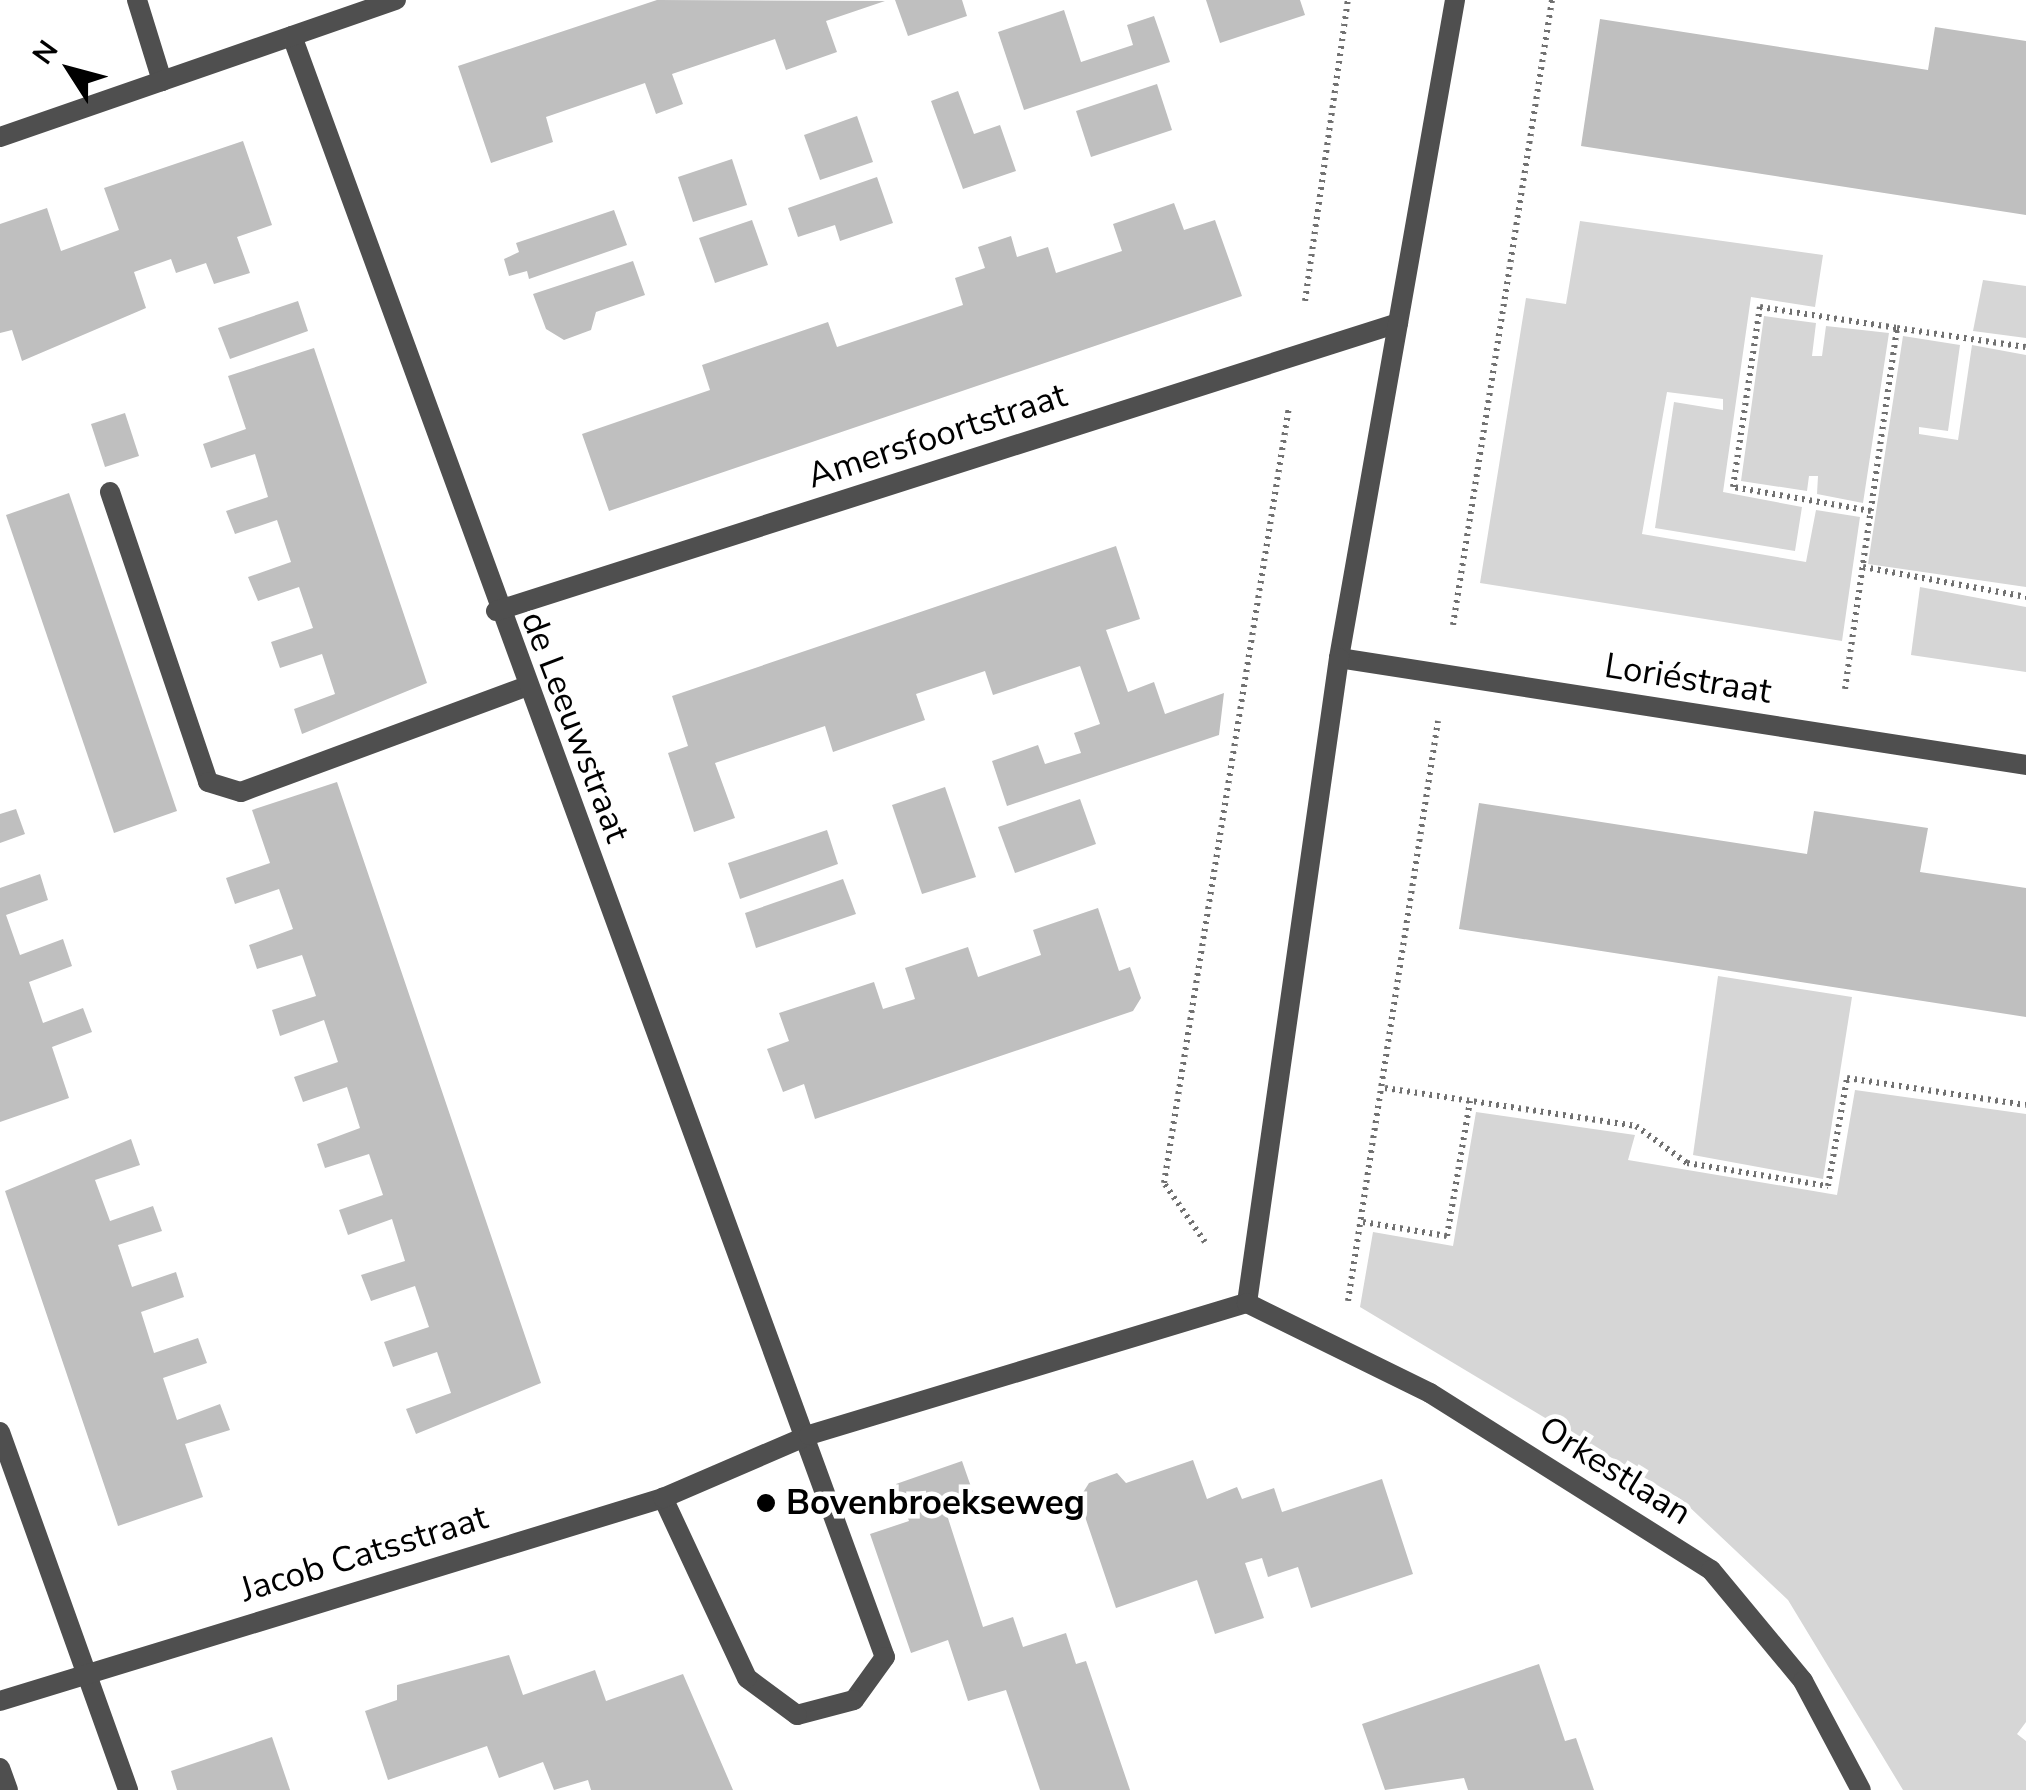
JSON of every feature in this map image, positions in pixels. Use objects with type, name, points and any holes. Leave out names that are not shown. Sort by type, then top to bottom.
[{"type":"street","points":[[138,0],[162,81]]},
{"type":"street","points":[[0,137],[396,0]]},
{"type":"street","points":[[1248,1303],[1339,658],[1454,0]]},
{"type":"street","name":"de Leeuwstraat","points":[[292,36],[496,611],[810,1435]]},
{"type":"street","name":"Amersfoortstraat","points":[[496,611],[1398,323]]},
{"type":"street","points":[[110,492],[208,782],[241,792],[525,687]]},
{"type":"street","name":"Loriéstraat","points":[[1339,658],[2026,765]]},
{"type":"street","name":"Jacob Catsstraat","points":[[0,1702],[83,1672],[663,1498],[810,1435],[1248,1303]]},
{"type":"street","name":"Orkestlaan","points":[[1248,1303],[1430,1394],[1711,1570],[1803,1682],[1861,1790]]},
{"type":"street","points":[[0,1432],[128,1790]]},
{"type":"street","points":[[663,1498],[747,1678],[797,1715],[854,1700],[884,1657],[810,1435]]},
{"type":"street","points":[[0,1768],[8,1790]]},
{"type":"path","points":[[1248,1303],[1164,1182],[1297,355],[1348,0]]},
{"type":"path","points":[[1871,511],[1733,487],[1760,307],[2026,347]]},
{"type":"path","points":[[1838,734],[1897,328]]},
{"type":"path","points":[[1863,567],[2026,597]]},
{"type":"path","points":[[1385,1088],[1636,1126],[1687,1163],[1828,1186],[1847,1078],[2026,1105]]},
{"type":"path","points":[[1362,1222],[1447,1236],[1470,1101]]},
{"type":"shaded area","points":[[1580,221],[1823,255],[1815,307],[1751,297],[1723,492],[1802,507],[1795,551],[1655,528],[1674,402],[1723,410],[1723,399],[1667,392],[1642,534],[1806,562],[1816,510],[1860,517],[1842,641],[1480,583],[1526,298],[1566,304]]},
{"type":"shaded area","points":[[1983,280],[2026,286],[2026,338],[1973,331]]},
{"type":"shaded area","points":[[1764,316],[1816,323],[1812,356],[1822,356],[1826,326],[1889,333],[1863,503],[1817,494],[1818,476],[1809,476],[1807,491],[1741,481]]},
{"type":"shaded area","points":[[1903,336],[1960,345],[1948,431],[1919,427],[1919,434],[1958,440],[1972,345],[2026,355],[2026,587],[1868,564]]},
{"type":"shaded area","points":[[1920,587],[2026,607],[2026,672],[1911,655]]},
{"type":"shaded area","points":[[1718,976],[1852,997],[1823,1179],[1693,1155]]},
{"type":"shaded area","points":[[1855,1090],[2026,1114],[2026,1722],[2017,1734],[2026,1741],[2026,1790],[1903,1790],[1788,1600],[1682,1500],[1360,1307],[1373,1232],[1453,1246],[1476,1112],[1635,1135],[1628,1160],[1837,1195]]},
{"type":"building","points":[[657,0],[885,1],[826,21],[837,52],[786,70],[775,39],[672,74],[683,104],[656,114],[645,83],[546,117],[553,142],[491,163],[458,66]]},
{"type":"building","points":[[895,0],[962,0],[967,16],[908,36]]},
{"type":"building","points":[[1206,0],[1300,0],[1305,15],[1220,43]]},
{"type":"building","points":[[1064,10],[1081,62],[1133,45],[1127,25],[1154,16],[1170,62],[1024,110],[998,32]]},
{"type":"building","points":[[1600,19],[1928,70],[1935,27],[2026,41],[2026,215],[1581,146]]},
{"type":"building","points":[[1157,84],[1172,130],[1091,157],[1076,111]]},
{"type":"building","points":[[958,91],[974,134],[1000,125],[1016,171],[963,189],[931,101]]},
{"type":"building","points":[[857,116],[873,162],[820,180],[804,135]]},
{"type":"building","points":[[243,141],[272,225],[237,237],[250,273],[214,284],[206,263],[176,273],[171,259],[134,272],[146,308],[22,361],[12,330],[0,333],[0,224],[47,208],[61,251],[119,230],[104,188]]},
{"type":"building","points":[[732,159],[747,205],[693,222],[678,177]]},
{"type":"building","points":[[877,177],[893,223],[840,241],[835,225],[798,237],[788,208]]},
{"type":"building","points":[[1174,203],[1184,230],[1215,220],[1242,296],[609,511],[582,434],[710,390],[702,365],[828,322],[837,347],[963,305],[955,278],[985,268],[978,247],[1011,236],[1017,257],[1048,247],[1056,273],[1122,251],[1113,224]]},
{"type":"building","points":[[614,210],[627,245],[529,279],[527,271],[509,276],[504,259],[519,252],[516,243]]},
{"type":"building","points":[[752,220],[768,265],[715,283],[699,238]]},
{"type":"building","points":[[633,261],[645,295],[596,312],[591,330],[564,340],[546,329],[533,294]]},
{"type":"building","points":[[298,301],[308,331],[230,359],[218,328]]},
{"type":"building","points":[[314,348],[427,683],[302,734],[294,709],[335,694],[322,654],[280,668],[271,642],[313,628],[299,587],[258,601],[248,577],[291,562],[277,520],[235,534],[226,511],[268,497],[255,454],[211,468],[203,444],[246,429],[228,376]]},
{"type":"building","points":[[125,413],[139,456],[105,467],[91,424]]},
{"type":"building","points":[[69,493],[177,811],[114,833],[6,515]]},
{"type":"building","points":[[1116,546],[1140,619],[1106,630],[1128,692],[1154,682],[1165,714],[1224,693],[1219,735],[1007,806],[992,761],[1038,745],[1045,764],[1081,753],[1074,733],[1100,724],[1080,666],[993,695],[985,671],[916,694],[925,720],[833,752],[825,726],[715,763],[735,818],[694,832],[668,753],[688,746],[672,696]]},
{"type":"building","points":[[337,782],[541,1383],[416,1434],[406,1409],[451,1393],[437,1352],[393,1367],[384,1342],[429,1327],[415,1286],[371,1301],[361,1275],[405,1261],[392,1219],[348,1235],[339,1210],[383,1195],[369,1154],[325,1168],[317,1144],[360,1128],[347,1087],[303,1102],[294,1077],[338,1062],[324,1020],[280,1036],[272,1010],[316,996],[302,955],[257,969],[249,945],[293,929],[279,889],[235,904],[226,878],[270,863],[252,810]]},
{"type":"building","points":[[945,787],[976,877],[922,894],[892,805]]},
{"type":"building","points":[[1080,799],[1096,844],[1015,873],[998,827]]},
{"type":"building","points":[[1479,803],[1807,854],[1814,811],[1928,828],[1920,872],[2026,888],[2026,1017],[1459,929]]},
{"type":"building","points":[[16,809],[25,834],[0,843],[0,814]]},
{"type":"building","points":[[827,830],[838,864],[740,899],[728,863]]},
{"type":"building","points":[[40,874],[48,900],[6,915],[20,955],[63,939],[72,966],[29,982],[43,1023],[83,1008],[92,1032],[52,1047],[69,1098],[0,1122],[0,888]]},
{"type":"building","points":[[843,879],[856,914],[756,948],[745,913]]},
{"type":"building","points":[[1098,908],[1119,971],[1130,967],[1141,998],[1133,1011],[815,1119],[804,1084],[783,1092],[767,1049],[789,1041],[779,1013],[874,982],[883,1009],[915,999],[905,968],[968,947],[978,977],[1041,955],[1033,930]]},
{"type":"building","points":[[131,1139],[140,1165],[95,1180],[110,1221],[153,1206],[162,1231],[118,1245],[132,1287],[176,1272],[184,1297],[141,1312],[154,1353],[198,1338],[207,1363],[163,1378],[177,1420],[220,1404],[230,1430],[185,1444],[203,1497],[118,1526],[5,1191]]},
{"type":"building","points":[[1193,1460],[1207,1499],[1237,1487],[1242,1499],[1274,1488],[1282,1512],[1382,1479],[1413,1574],[1311,1608],[1298,1567],[1268,1577],[1262,1558],[1245,1563],[1264,1618],[1215,1634],[1197,1580],[1116,1608],[1079,1499],[1089,1483],[1117,1473],[1126,1483]]},
{"type":"building","points":[[962,1461],[977,1504],[947,1515],[983,1627],[1013,1617],[1023,1647],[1066,1633],[1076,1664],[1086,1661],[1130,1790],[1040,1790],[1006,1690],[968,1701],[948,1640],[911,1653],[870,1534],[909,1521],[896,1484]]},
{"type":"building","points":[[509,1655],[523,1695],[595,1670],[606,1701],[683,1674],[733,1790],[591,1790],[588,1780],[554,1790],[543,1762],[499,1778],[487,1746],[388,1780],[365,1711],[397,1700],[397,1685]]},
{"type":"building","points":[[1539,1664],[1565,1741],[1576,1738],[1594,1790],[1468,1790],[1464,1778],[1385,1790],[1362,1724]]},
{"type":"building","points":[[272,1737],[290,1790],[177,1790],[171,1771]]},
{"type":"place","name":"Bovenbroekseweg","points":[[766,1503]]}]
